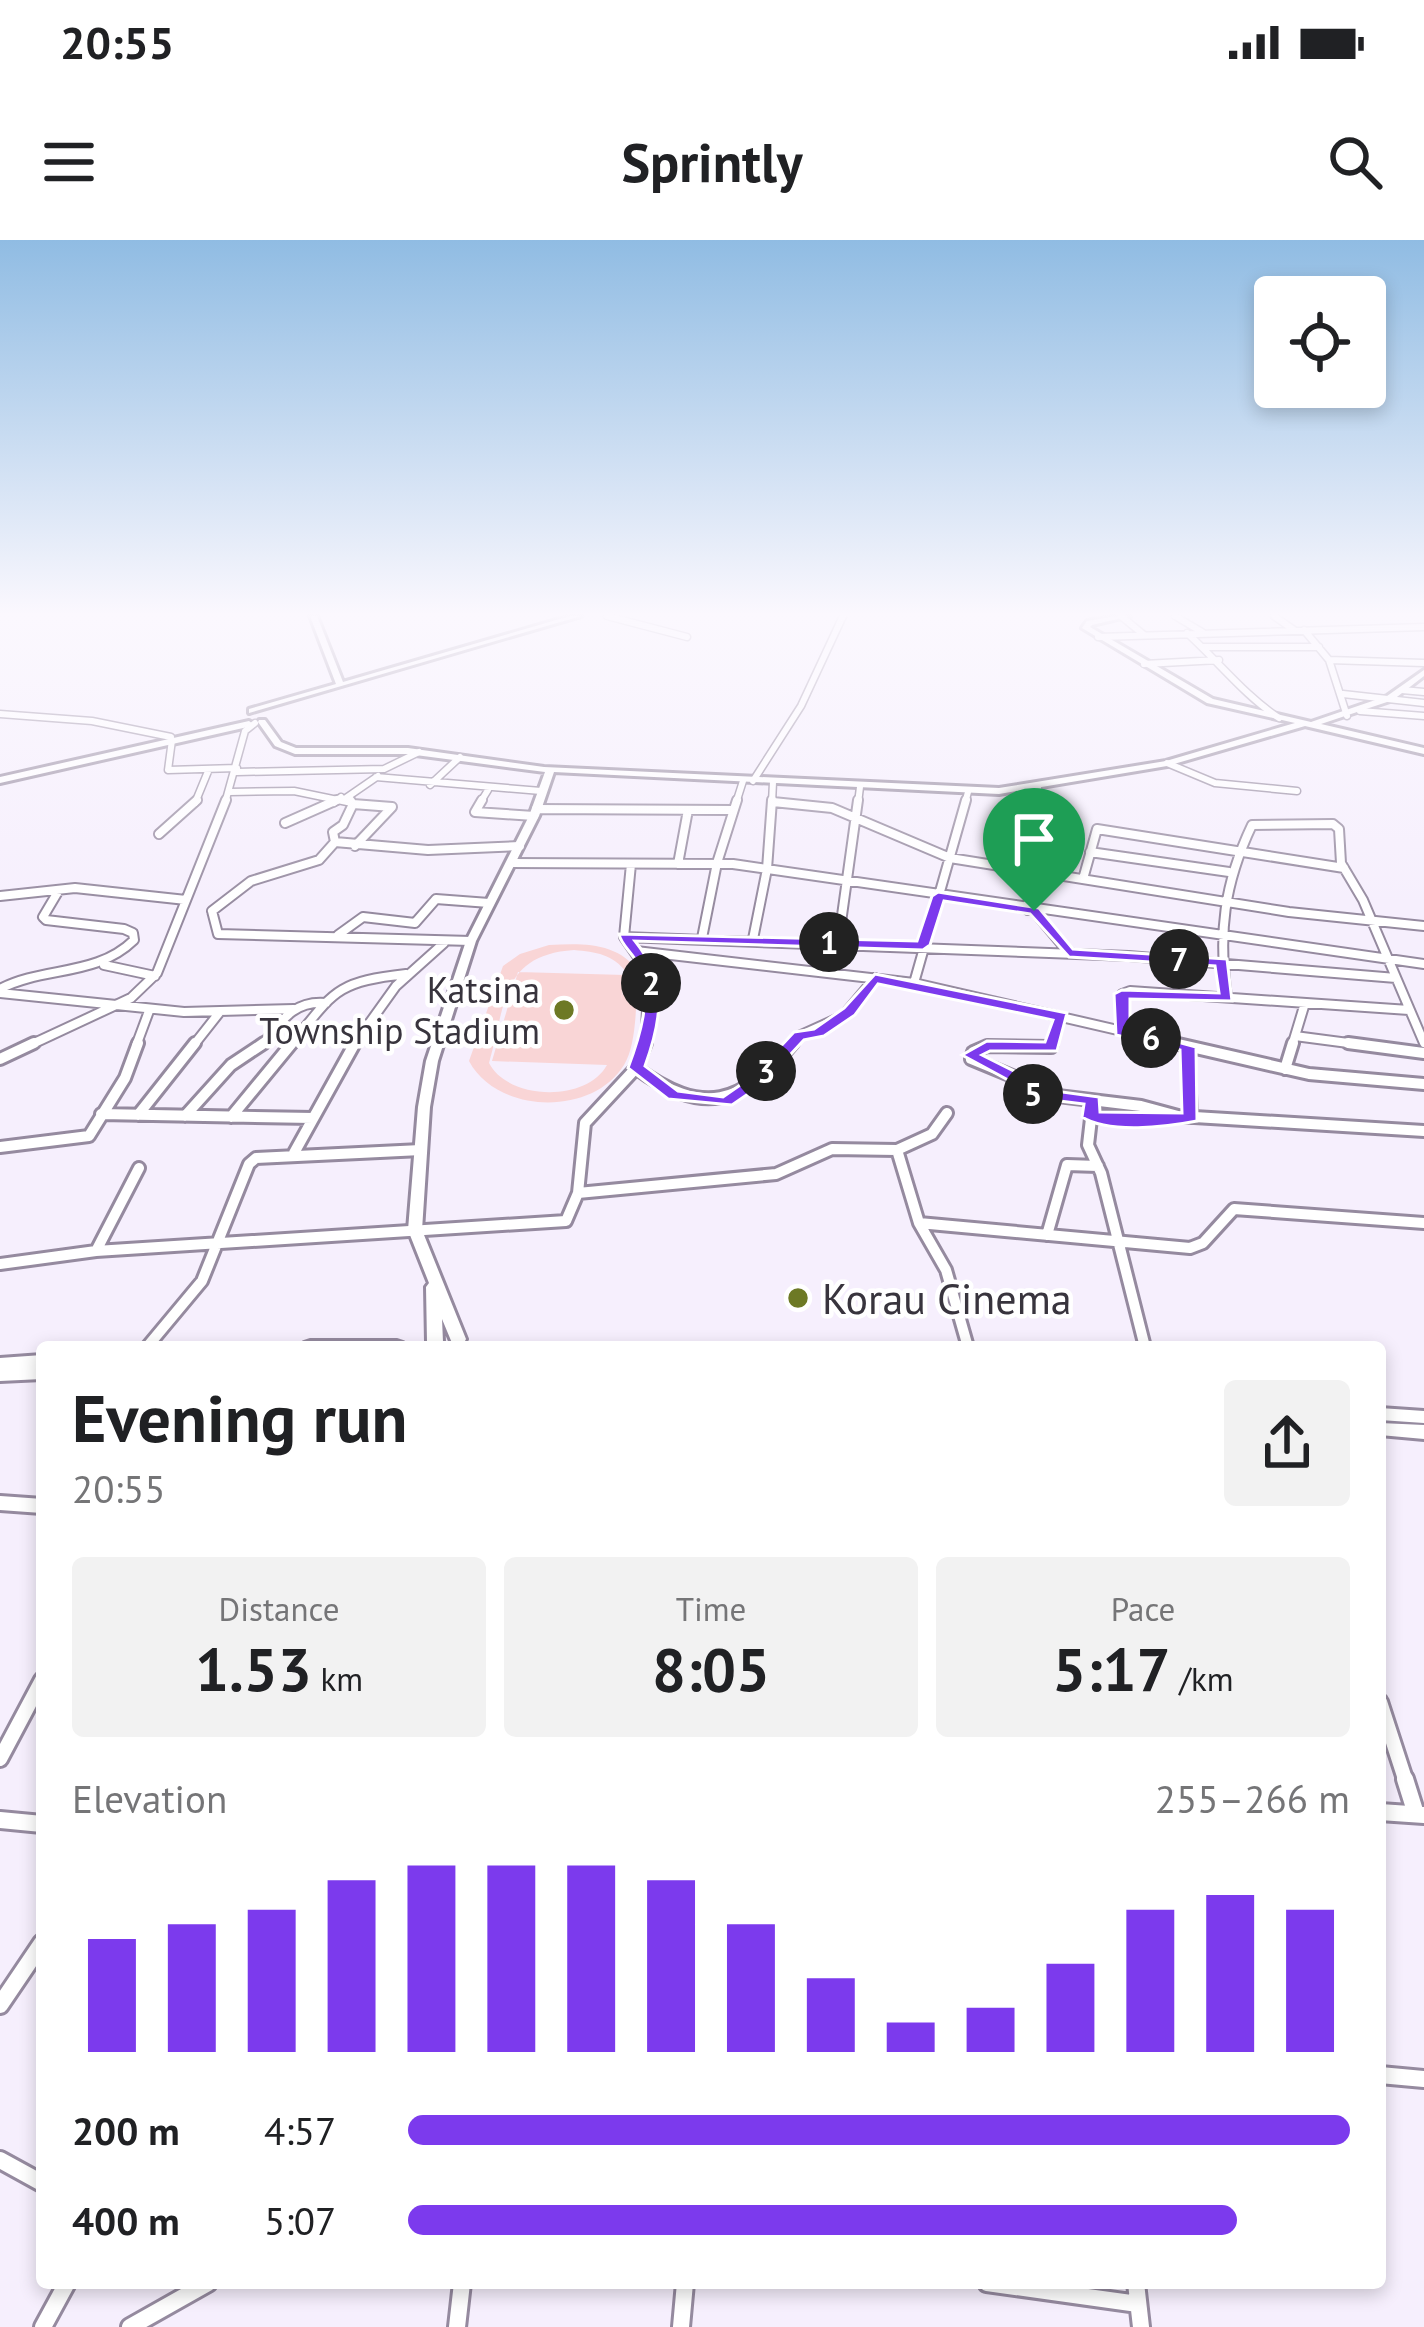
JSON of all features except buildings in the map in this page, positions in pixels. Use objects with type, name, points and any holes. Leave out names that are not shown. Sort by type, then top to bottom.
[{"type":"street","points":[[0,714],[92,721],[171,739],[246,713]]},
{"type":"street","points":[[254,713],[278,744],[289,750],[419,752],[543,768],[968,792],[1038,786],[1167,763],[1354,713]]},
{"type":"street","points":[[0,1059],[118,1005],[155,976],[229,792],[245,731],[269,713]]},
{"type":"street","points":[[703,938],[717,863],[734,810],[748,781],[796,713]]},
{"type":"street","points":[[1260,713],[1424,751]]},
{"type":"street","points":[[1273,713],[1282,719]]},
{"type":"street","points":[[1391,713],[1424,716]]},
{"type":"street","points":[[235,718],[261,720]]},
{"type":"street","points":[[0,781],[261,720]]},
{"type":"street","points":[[171,739],[168,770],[384,769]]},
{"type":"street","points":[[285,823],[296,814],[326,811],[347,800],[384,769],[419,752]]},
{"type":"street","points":[[430,785],[460,757]]},
{"type":"street","points":[[1167,763],[1215,783],[1297,791]]},
{"type":"street","points":[[462,1341],[415,1230],[432,1061],[471,941],[535,813],[543,768]]},
{"type":"street","points":[[159,834],[196,802],[209,770]]},
{"type":"street","points":[[376,777],[488,790],[542,789]]},
{"type":"street","points":[[753,939],[767,869],[773,782]]},
{"type":"street","points":[[1038,786],[1031,910],[1069,953]]},
{"type":"street","points":[[834,973],[860,787]]},
{"type":"street","points":[[488,790],[475,812],[734,810]]},
{"type":"street","points":[[229,792],[294,791],[392,807],[355,846]]},
{"type":"street","points":[[914,983],[968,792]]},
{"type":"street","points":[[212,911],[251,881],[323,861],[335,842],[333,832],[343,825],[347,800]]},
{"type":"street","points":[[773,802],[827,807],[950,858],[1223,901],[1424,926]]},
{"type":"street","points":[[678,864],[688,810]]},
{"type":"street","points":[[1227,998],[1217,936],[1229,872],[1255,823],[1333,824],[1339,829],[1344,868],[1424,1042]]},
{"type":"street","points":[[1083,879],[1097,830],[1344,868]]},
{"type":"street","points":[[335,842],[428,850],[520,846]]},
{"type":"street","points":[[1090,852],[1229,872]]},
{"type":"street","points":[[512,863],[717,863],[1424,964]]},
{"type":"street","points":[[0,1264],[96,1251],[566,1221],[578,1193],[590,1113],[636,1068],[648,1037],[652,985],[624,937],[631,864]]},
{"type":"street","points":[[0,896],[103,889],[212,911]]},
{"type":"street","points":[[59,890],[43,917],[46,920],[105,925],[133,933],[127,949],[104,965]]},
{"type":"street","points":[[338,935],[363,917],[415,923],[436,898],[489,902]]},
{"type":"street","points":[[212,911],[218,934],[471,941]]},
{"type":"street","points":[[624,937],[923,945],[1222,962],[1396,978]]},
{"type":"street","points":[[294,1153],[360,1036],[406,974],[446,941]]},
{"type":"street","points":[[636,951],[914,983],[1285,1069],[1351,1081],[1424,1084]]},
{"type":"street","points":[[0,991],[22,975],[104,965],[155,976]]},
{"type":"street","points":[[231,1117],[326,1003],[358,979],[406,974]]},
{"type":"street","points":[[636,1068],[674,1096],[726,1102],[759,1079],[799,1036],[818,1033],[850,1011],[875,978]]},
{"type":"street","points":[[0,991],[50,1003],[149,1011],[294,1009]]},
{"type":"street","points":[[1122,1031],[1125,992],[1409,1010]]},
{"type":"street","points":[[185,1116],[231,1065],[256,1052],[294,1009],[310,1000],[326,1003]]},
{"type":"street","points":[[1285,1069],[1305,1003]]},
{"type":"street","points":[[0,1147],[92,1133],[125,1078],[149,1011]]},
{"type":"street","points":[[138,1115],[219,1013]]},
{"type":"street","points":[[1061,1017],[1051,1047],[987,1046],[973,1052],[971,1059],[1017,1078],[1016,1091],[1178,1116],[1424,1131]]},
{"type":"street","points":[[1294,1036],[1424,1053]]},
{"type":"street","points":[[1188,1047],[1191,1117]]},
{"type":"street","points":[[1093,1100],[1088,1145],[1120,1241],[1143,1341]]},
{"type":"street","points":[[578,1193],[776,1174],[832,1149],[897,1150],[932,1134],[947,1113]]},
{"type":"street","points":[[101,1114],[314,1118]]},
{"type":"street","points":[[1091,1117],[1144,1121],[1178,1116]]},
{"type":"street","points":[[153,1341],[188,1300],[219,1244],[250,1164],[268,1154],[421,1150]]},
{"type":"street","points":[[897,1150],[919,1223],[946,1270],[966,1341]]},
{"type":"street","points":[[1047,1234],[1066,1165],[1098,1166]]},
{"type":"street","points":[[96,1251],[139,1168]]},
{"type":"street","points":[[919,1223],[1198,1247],[1229,1211],[1244,1208],[1424,1223]]},
{"type":"street","points":[[432,1341],[435,1284]]},
{"type":"street","points":[[0,1364],[36,1361]]},
{"type":"street","points":[[0,1375],[36,1373]]},
{"type":"street","points":[[1386,1414],[1424,1417]]},
{"type":"street","points":[[1386,1429],[1424,1432]]},
{"type":"street","points":[[0,1503],[36,1505]]},
{"type":"street","points":[[0,1759],[36,1691]]},
{"type":"street","points":[[1386,1719],[1420,1815],[1386,1812]]},
{"type":"street","points":[[0,1820],[36,1823]]},
{"type":"street","points":[[0,2005],[36,1952]]},
{"type":"street","points":[[1386,2076],[1424,2079]]},
{"type":"street","points":[[0,2160],[36,2180]]},
{"type":"street","points":[[43,2327],[64,2289]]},
{"type":"street","points":[[130,2327],[197,2289]]},
{"type":"street","points":[[457,2327],[461,2289]]},
{"type":"street","points":[[681,2327],[685,2289]]},
{"type":"street","points":[[1077,2289],[1137,2293],[1141,2327]]},
{"type":"shaded area","points":[[549,945],[599,946],[621,955],[639,972],[628,1056],[609,1082],[590,1094],[568,1101],[522,1099],[482,1079],[469,1061],[503,966],[520,954]],"holes":[[[574,950],[604,955],[627,973],[621,1000],[625,975],[520,972],[532,961]],[[517,977],[492,1061],[607,1065],[597,1077],[565,1091],[529,1090],[499,1075],[489,1063],[504,1003]]]},
{"type":"place","name":"Katsina Township Stadium","points":[[564,1010]]},
{"type":"place","name":"Korau Cinema","points":[[798,1298]]},
{"type":"route","points":[[938,896],[1034,911],[1069,953],[1222,962],[1227,998],[1122,994],[1122,1031],[1188,1047],[1191,1117],[1144,1121],[1091,1117],[1093,1100],[1016,1091],[1017,1078],[990,1069],[970,1055],[987,1046],[1051,1047],[1061,1017],[875,978],[850,1011],[818,1033],[799,1036],[759,1079],[726,1102],[674,1096],[636,1068],[648,1037],[652,985],[642,957],[624,937],[923,945],[938,896]]}]
